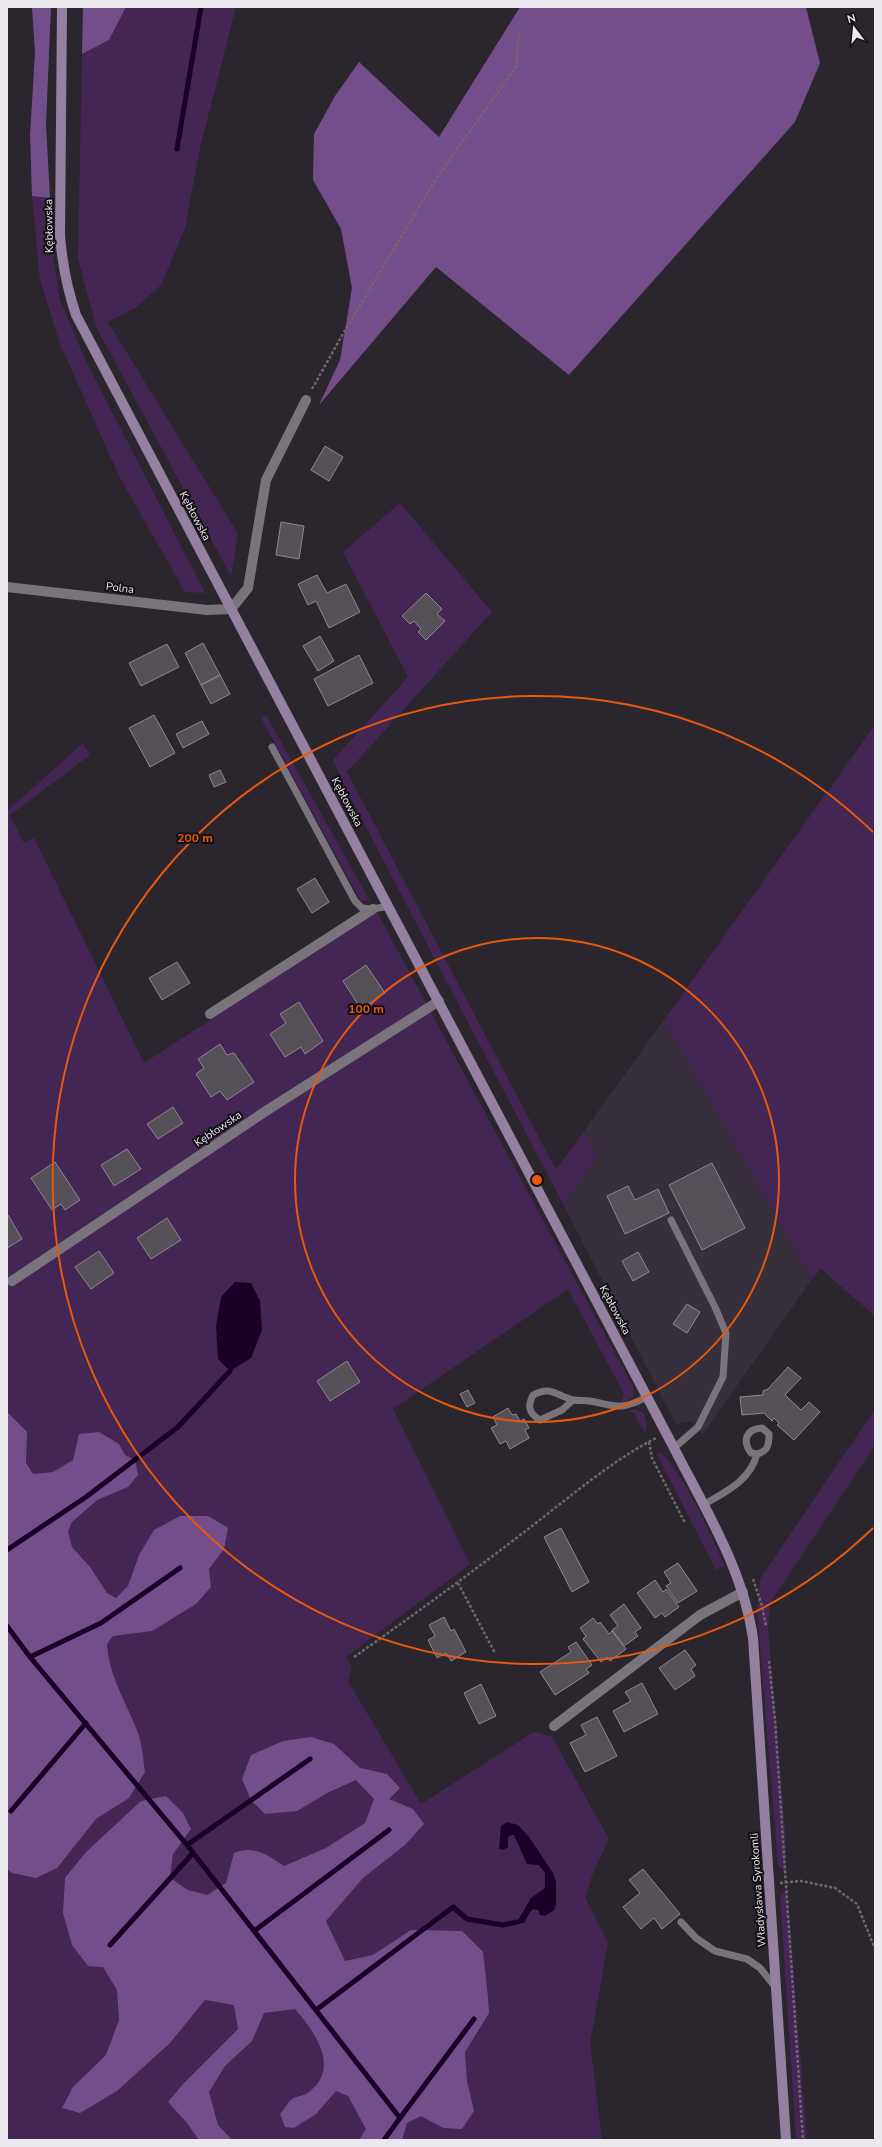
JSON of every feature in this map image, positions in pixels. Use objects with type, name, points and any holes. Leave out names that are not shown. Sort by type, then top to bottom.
[{"type":"street","name":"Kębłowska","points":[[62,7],[60,235],[62,261],[68,291],[86,337],[389,906],[674,1448],[729,1556],[743,1592],[753,1638]]},
{"type":"street","points":[[231,609],[248,588],[266,480],[306,400]]},
{"type":"street","name":"Polna","points":[[7,587],[207,610],[231,609]]},
{"type":"street","points":[[210,1014],[373,909]]},
{"type":"street","name":"Kębłowska","points":[[12,1281],[269,1109],[439,1001]]},
{"type":"street","points":[[554,1726],[700,1616],[743,1592]]},
{"type":"street","name":"Władysława Syrokomli","points":[[753,1638],[786,2140]]},
{"type":"lane","points":[[272,747],[355,901],[362,908],[373,909],[389,906]]},
{"type":"lane","points":[[671,1220],[715,1307],[726,1334],[723,1377],[698,1427],[674,1448]]},
{"type":"lane","points":[[574,1400],[562,1410],[540,1420],[532,1415],[529,1409],[533,1395],[542,1390],[551,1391],[574,1400],[590,1401],[610,1407],[624,1407],[647,1397]]},
{"type":"lane","points":[[703,1505],[744,1478],[754,1463],[757,1454]]},
{"type":"lane","points":[[681,1922],[696,1938],[715,1951],[747,1959],[760,1968],[777,1990]]},
{"type":"path","points":[[306,400],[340,339],[436,177],[516,67],[519,34]]},
{"type":"path","points":[[354,1657],[458,1583],[581,1489],[649,1442],[666,1433]]},
{"type":"path","points":[[649,1442],[652,1458],[685,1523]]},
{"type":"path","points":[[458,1583],[495,1653]]},
{"type":"path","points":[[770,1883],[800,1881],[835,1888],[857,1904],[875,1949]]},
{"type":"shaded area","points":[[32,7],[51,7],[46,124],[50,198],[32,196],[30,135],[35,53]]},
{"type":"shaded area","points":[[83,7],[126,7],[109,40],[82,54]]},
{"type":"shaded area","points":[[126,7],[236,7],[200,148],[185,228],[161,285],[135,308],[108,322],[238,534],[231,576],[96,327],[78,258],[82,54],[109,40]]},
{"type":"shaded area","points":[[520,7],[806,7],[820,63],[795,122],[569,375],[436,267],[319,405],[340,360],[352,288],[341,229],[313,180],[314,134],[335,96],[359,62],[439,137]]},
{"type":"shaded area","points":[[32,196],[50,198],[53,254],[60,300],[85,359],[205,593],[185,592],[120,478],[60,344],[40,280]]},
{"type":"shaded area","points":[[400,503],[492,612],[347,772],[556,1170],[584,1131],[597,1155],[564,1206],[345,787],[333,760],[408,677],[343,552]]},
{"type":"shaded area","points":[[266,715],[370,901],[361,901],[261,718]]},
{"type":"shaded area","points":[[875,725],[875,1316],[821,1269],[812,1279],[664,1020]]},
{"type":"shaded area","points":[[83,743],[90,755],[10,815],[24,843],[34,838],[144,1063],[377,912],[633,1387],[633,1397],[623,1404],[622,1400],[624,1394],[568,1289],[393,1409],[470,1564],[346,1657],[352,1666],[348,1681],[421,1804],[534,1732],[552,1737],[609,1839],[593,1873],[585,1898],[608,1943],[590,2043],[602,2140],[7,2140],[7,811]]},
{"type":"shaded area","points":[[664,1020],[812,1279],[703,1434],[691,1421],[676,1424],[564,1206],[597,1155],[584,1131]]},
{"type":"shaded area","points":[[235,1282],[251,1283],[260,1301],[262,1330],[251,1358],[230,1371],[218,1359],[216,1326],[221,1297]]},
{"type":"shaded area","points":[[635,1409],[644,1414],[647,1424],[645,1433],[634,1413],[627,1411]]},
{"type":"shaded area","points":[[875,1409],[875,1445],[770,1603],[768,1628],[785,1828],[786,1873],[778,1866],[757,1609],[760,1579]]},
{"type":"shaded area","points":[[7,1412],[27,1432],[26,1463],[33,1474],[53,1472],[73,1460],[79,1434],[99,1432],[119,1444],[125,1455],[135,1460],[138,1475],[128,1487],[97,1500],[72,1522],[68,1531],[72,1547],[90,1567],[107,1593],[116,1598],[128,1586],[139,1555],[154,1530],[180,1516],[208,1516],[228,1528],[224,1549],[209,1569],[211,1587],[196,1604],[152,1631],[113,1636],[107,1644],[108,1656],[114,1677],[139,1735],[145,1772],[129,1798],[96,1819],[57,1868],[36,1878],[12,1873],[7,1869]]},
{"type":"shaded area","points":[[656,1453],[663,1454],[673,1466],[690,1493],[725,1566],[716,1570]]},
{"type":"shaded area","points":[[311,1737],[334,1744],[360,1768],[387,1774],[400,1788],[389,1799],[413,1809],[424,1824],[405,1845],[363,1878],[326,1921],[345,1961],[373,1955],[411,1930],[462,1931],[483,1952],[489,2013],[465,2052],[467,2081],[474,2111],[462,2129],[443,2128],[421,2116],[407,2123],[402,2140],[359,2140],[366,2129],[348,2096],[336,2091],[316,2114],[294,2128],[285,2127],[280,2114],[292,2099],[306,2094],[317,2084],[322,2074],[324,2063],[322,2052],[317,2040],[311,2029],[295,2009],[264,2013],[252,2041],[225,2066],[209,2092],[218,2125],[232,2140],[199,2140],[187,2123],[168,2102],[183,2084],[238,2029],[234,2005],[205,2000],[170,2043],[117,2091],[80,2113],[62,2108],[73,2087],[106,2055],[119,2020],[117,1990],[103,1967],[88,1966],[72,1945],[63,1913],[65,1878],[86,1852],[141,1801],[166,1796],[183,1813],[191,1829],[173,1854],[170,1878],[188,1890],[207,1895],[226,1883],[234,1853],[249,1850],[261,1852],[284,1866],[326,1848],[365,1823],[374,1799],[356,1780],[327,1793],[297,1811],[265,1814],[251,1800],[242,1779],[251,1755],[283,1741]]},
{"type":"shaded area","points":[[507,1822],[518,1825],[529,1837],[553,1873],[556,1882],[556,1904],[554,1910],[545,1916],[540,1915],[538,1910],[533,1909],[524,1923],[518,1924],[517,1922],[531,1898],[545,1888],[545,1873],[539,1865],[527,1864],[514,1835],[508,1837],[508,1847],[503,1850],[499,1849],[501,1826]]},
{"type":"shaded area","points":[[787,1889],[807,2140],[796,2140],[780,1896]]},
{"type":"building","points":[[325,446],[343,457],[329,481],[311,470]]},
{"type":"building","points":[[281,522],[304,526],[299,559],[276,555]]},
{"type":"building","points":[[317,575],[327,593],[346,584],[360,612],[329,628],[316,601],[308,605],[298,584]]},
{"type":"building","points":[[426,593],[442,609],[437,614],[445,621],[426,640],[418,632],[421,629],[414,621],[410,624],[402,616]]},
{"type":"building","points":[[320,636],[334,661],[318,671],[303,646]]},
{"type":"building","points":[[203,643],[220,675],[201,685],[185,653]]},
{"type":"building","points":[[167,644],[179,667],[141,686],[129,663]]},
{"type":"building","points":[[359,655],[373,683],[328,706],[314,679]]},
{"type":"building","points":[[220,675],[230,694],[211,704],[201,685]]},
{"type":"building","points":[[154,715],[175,753],[150,767],[129,728]]},
{"type":"building","points":[[202,721],[209,734],[183,748],[176,734]]},
{"type":"building","points":[[220,770],[226,782],[214,787],[209,775]]},
{"type":"building","points":[[315,878],[329,902],[312,913],[297,889]]},
{"type":"building","points":[[177,962],[190,983],[162,1000],[149,978]]},
{"type":"building","points":[[366,965],[385,993],[361,1009],[343,981]]},
{"type":"building","points":[[299,1002],[323,1041],[305,1054],[301,1047],[285,1057],[270,1034],[286,1023],[280,1014]]},
{"type":"building","points":[[220,1044],[227,1055],[234,1053],[254,1082],[227,1100],[220,1091],[211,1097],[196,1074],[204,1068],[198,1059]]},
{"type":"building","points":[[173,1107],[183,1123],[158,1139],[147,1124]]},
{"type":"building","points":[[127,1149],[141,1169],[114,1186],[101,1165]]},
{"type":"building","points":[[55,1162],[80,1200],[65,1210],[61,1204],[52,1210],[31,1178]]},
{"type":"building","points":[[712,1163],[745,1228],[702,1250],[669,1185]]},
{"type":"building","points":[[628,1186],[635,1200],[658,1189],[669,1213],[625,1234],[607,1196]]},
{"type":"building","points":[[8,1215],[22,1239],[7,1248],[7,1216]]},
{"type":"building","points":[[167,1218],[181,1240],[151,1259],[137,1238]]},
{"type":"building","points":[[99,1251],[114,1273],[91,1289],[75,1267]]},
{"type":"building","points":[[638,1252],[649,1272],[633,1281],[622,1261]]},
{"type":"building","points":[[687,1304],[700,1312],[687,1333],[673,1324]]},
{"type":"building","points":[[347,1361],[360,1382],[330,1401],[317,1381]]},
{"type":"building","points":[[788,1367],[801,1378],[785,1395],[801,1410],[809,1402],[820,1412],[794,1440],[777,1425],[779,1423],[774,1418],[772,1421],[764,1413],[742,1415],[740,1397],[763,1395],[763,1391],[768,1389]]},
{"type":"building","points":[[468,1390],[475,1403],[467,1407],[460,1394]]},
{"type":"building","points":[[508,1408],[512,1415],[516,1414],[520,1421],[524,1419],[529,1428],[525,1430],[529,1438],[510,1449],[506,1441],[500,1444],[491,1428],[497,1425],[493,1417]]},
{"type":"building","points":[[561,1528],[589,1582],[572,1592],[544,1537]]},
{"type":"building","points":[[678,1563],[697,1591],[678,1603],[666,1586],[671,1583],[664,1572]]},
{"type":"building","points":[[655,1580],[663,1592],[666,1589],[679,1607],[665,1617],[662,1613],[655,1618],[637,1593]]},
{"type":"building","points":[[624,1604],[641,1628],[635,1632],[638,1636],[624,1646],[612,1630],[618,1626],[610,1615]]},
{"type":"building","points":[[444,1617],[451,1631],[454,1629],[466,1652],[451,1661],[446,1653],[437,1658],[428,1640],[435,1636],[429,1625]]},
{"type":"building","points":[[593,1618],[598,1624],[600,1622],[609,1634],[612,1631],[626,1649],[610,1661],[607,1657],[601,1662],[583,1639],[586,1636],[580,1628]]},
{"type":"building","points":[[576,1642],[592,1665],[586,1669],[589,1673],[555,1695],[540,1672],[571,1652],[568,1647]]},
{"type":"building","points":[[685,1650],[696,1665],[691,1669],[695,1676],[675,1690],[659,1668]]},
{"type":"building","points":[[642,1683],[658,1714],[624,1732],[613,1711],[631,1701],[625,1692]]},
{"type":"building","points":[[481,1684],[496,1716],[479,1724],[464,1693]]},
{"type":"building","points":[[597,1717],[617,1756],[585,1772],[570,1743],[586,1735],[581,1725]]},
{"type":"building","points":[[643,1869],[680,1914],[662,1929],[654,1918],[641,1929],[623,1907],[640,1893],[629,1880]]},
{"type":"waterway","points":[[177,149],[201,7]]},
{"type":"waterway","points":[[7,1550],[86,1497],[178,1427],[230,1371]]},
{"type":"waterway","points":[[30,1657],[101,1623],[180,1568]]},
{"type":"waterway","points":[[7,1626],[30,1657],[187,1845],[400,2118],[474,2019]]},
{"type":"waterway","points":[[11,1811],[86,1723]]},
{"type":"waterway","points":[[187,1845],[310,1759]]},
{"type":"waterway","points":[[254,1931],[389,1830]]},
{"type":"waterway","points":[[110,1945],[193,1853]]},
{"type":"waterway","points":[[316,2010],[453,1907],[467,1919],[503,1925],[517,1922]]},
{"type":"waterway","points":[[384,2140],[400,2118]]}]
